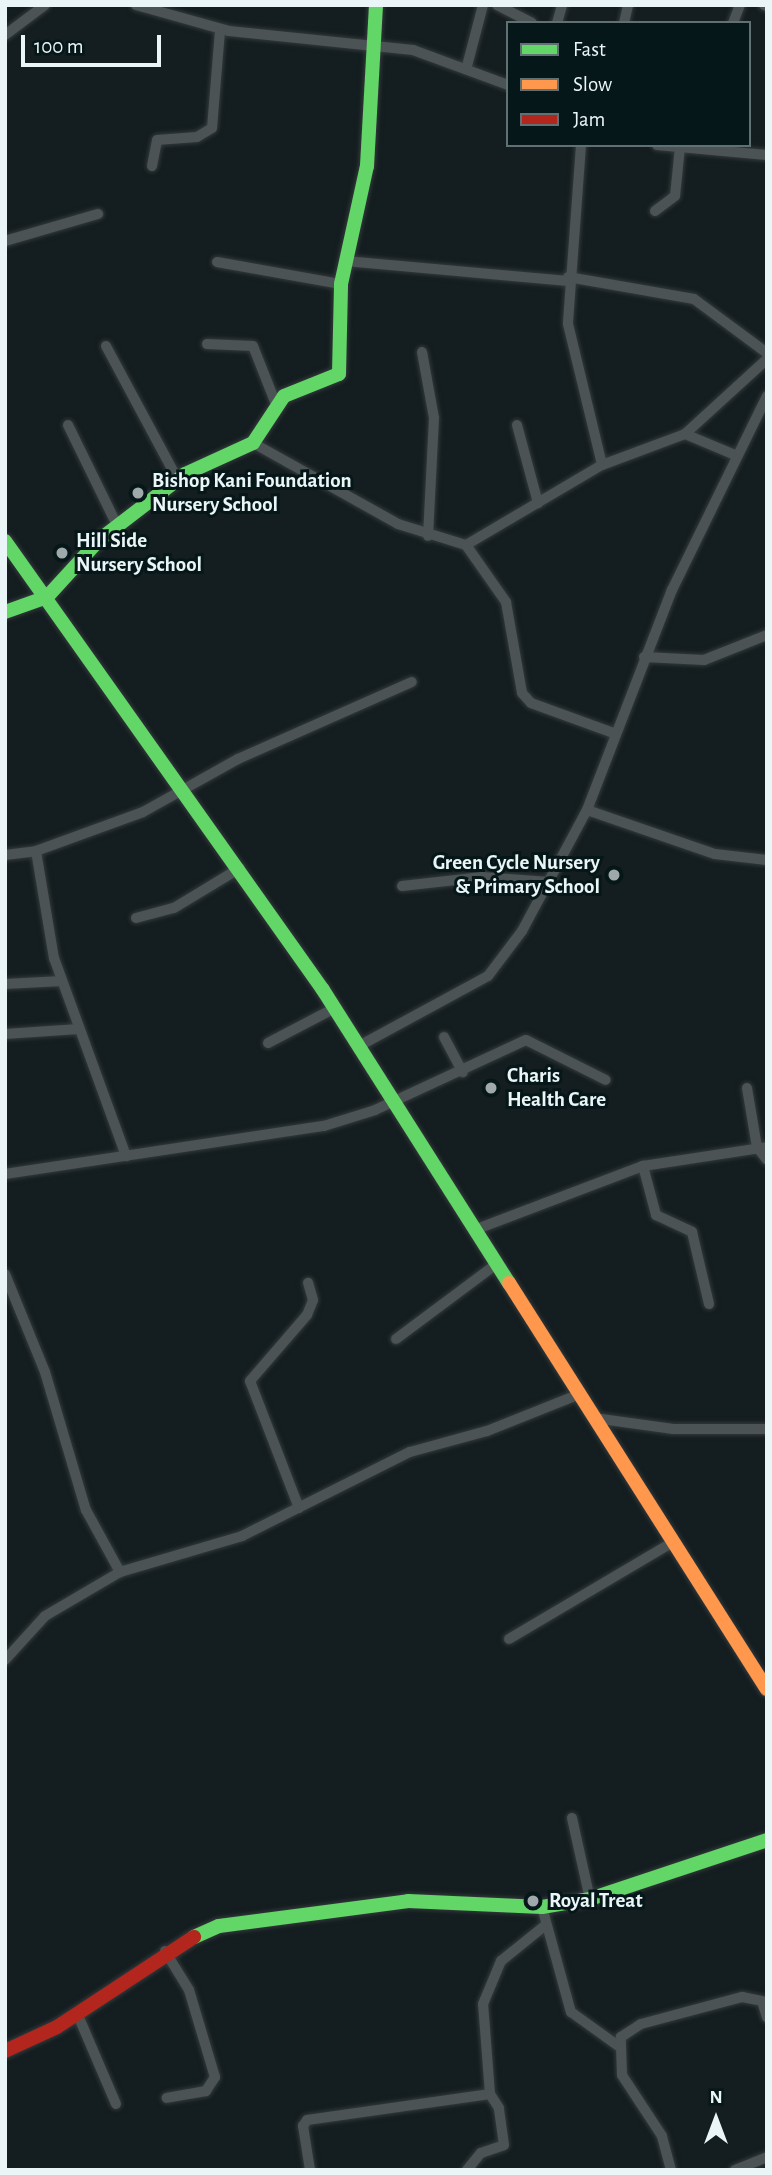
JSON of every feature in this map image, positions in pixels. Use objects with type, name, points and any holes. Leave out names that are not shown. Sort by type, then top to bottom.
[{"type":"street","points":[[5,35],[45,5]]},
{"type":"street","points":[[136,5],[220,30],[374,43],[467,66],[506,84]]},
{"type":"street","points":[[5,612],[47,597],[117,526],[177,480],[253,443],[276,404],[339,374],[341,284],[367,166],[376,5]]},
{"type":"street","points":[[467,66],[483,5]]},
{"type":"street","points":[[497,5],[528,21]]},
{"type":"street","points":[[152,166],[157,140],[197,137],[212,128],[220,30]]},
{"type":"street","points":[[581,147],[568,279],[570,338],[603,465]]},
{"type":"street","points":[[655,211],[676,196],[680,147],[767,155]]},
{"type":"street","points":[[5,241],[97,214]]},
{"type":"street","points":[[345,261],[568,279],[694,299],[767,353]]},
{"type":"street","points":[[217,262],[341,284]]},
{"type":"street","points":[[207,344],[253,346],[276,404]]},
{"type":"street","points":[[106,346],[177,480]]},
{"type":"street","points":[[422,352],[434,418],[428,536]]},
{"type":"street","points":[[466,545],[603,465],[685,434],[767,359]]},
{"type":"street","points":[[359,1046],[488,975],[549,882],[587,810],[644,657],[734,455],[767,396]]},
{"type":"street","points":[[68,425],[117,526]]},
{"type":"street","points":[[517,425],[538,503]]},
{"type":"street","points":[[685,434],[734,455]]},
{"type":"street","points":[[253,443],[428,536],[466,545],[506,602],[522,693],[539,707],[616,734]]},
{"type":"street","points":[[5,541],[186,791],[335,1008],[767,1689]]},
{"type":"street","points":[[644,657],[704,660],[767,635]]},
{"type":"street","points":[[5,855],[36,851],[186,791],[237,760],[412,682]]},
{"type":"street","points":[[587,810],[715,854],[767,860]]},
{"type":"street","points":[[36,851],[62,981],[126,1156]]},
{"type":"street","points":[[136,918],[174,908],[240,868]]},
{"type":"street","points":[[402,886],[482,877],[549,882]]},
{"type":"street","points":[[5,984],[62,981]]},
{"type":"street","points":[[268,1043],[335,1008]]},
{"type":"street","points":[[5,1034],[79,1029]]},
{"type":"street","points":[[443,1037],[463,1072]]},
{"type":"street","points":[[5,1174],[324,1126],[394,1101],[535,1040],[606,1080]]},
{"type":"street","points":[[747,1088],[767,1160]]},
{"type":"street","points":[[477,1229],[643,1166],[762,1147]]},
{"type":"street","points":[[643,1166],[656,1215],[692,1232],[709,1304]]},
{"type":"street","points":[[396,1339],[498,1264]]},
{"type":"street","points":[[5,1274],[45,1372],[86,1510],[120,1572]]},
{"type":"street","points":[[299,1508],[250,1381],[307,1315],[313,1300],[308,1283]]},
{"type":"street","points":[[5,1660],[45,1616],[120,1572],[242,1536],[410,1452],[488,1431],[580,1394]]},
{"type":"street","points":[[594,1418],[673,1429],[767,1429]]},
{"type":"street","points":[[509,1639],[673,1542]]},
{"type":"street","points":[[572,1818],[590,1899]]},
{"type":"street","points":[[5,2051],[78,2013],[165,1951],[242,1920],[360,1905],[455,1901],[542,1907],[590,1899],[767,1840]]},
{"type":"street","points":[[542,1907],[543,1927],[571,2012],[617,2045],[622,2075],[662,2136],[671,2170]]},
{"type":"street","points":[[467,2170],[481,2153],[504,2146],[499,2108],[489,2094],[484,2004],[501,1961],[543,1927]]},
{"type":"street","points":[[165,1951],[190,1990],[215,2077],[206,2091],[167,2098]]},
{"type":"street","points":[[617,2045],[640,2024],[742,1997],[762,2001],[767,2017]]},
{"type":"street","points":[[78,2013],[116,2104]]},
{"type":"street","points":[[310,2170],[303,2126],[307,2120],[489,2094]]},
{"type":"street","points":[[735,2170],[767,2157]]},
{"type":"traffic: fast","points":[[5,612],[47,597],[99,540],[185,474],[253,443],[284,396],[339,374],[341,284],[367,166],[376,5]]},
{"type":"traffic: fast","points":[[5,541],[323,990],[509,1283]]},
{"type":"traffic: fast","points":[[194,1937],[219,1926],[408,1901],[542,1907],[590,1899],[767,1840]]},
{"type":"traffic: slow","points":[[509,1283],[767,1689]]},
{"type":"traffic: jam","points":[[5,2051],[57,2027],[194,1937]]},
{"type":"place","name":"Bishop Kani Foundation Nursery School","points":[[138,493]]},
{"type":"place","name":"Hill Side Nursery School","points":[[62,553]]},
{"type":"place","name":"Green Cycle Nursery & Primary School","points":[[614,875]]},
{"type":"place","name":"Charis Health Care","points":[[491,1088]]},
{"type":"place","name":"Royal Treat","points":[[533,1901]]}]
